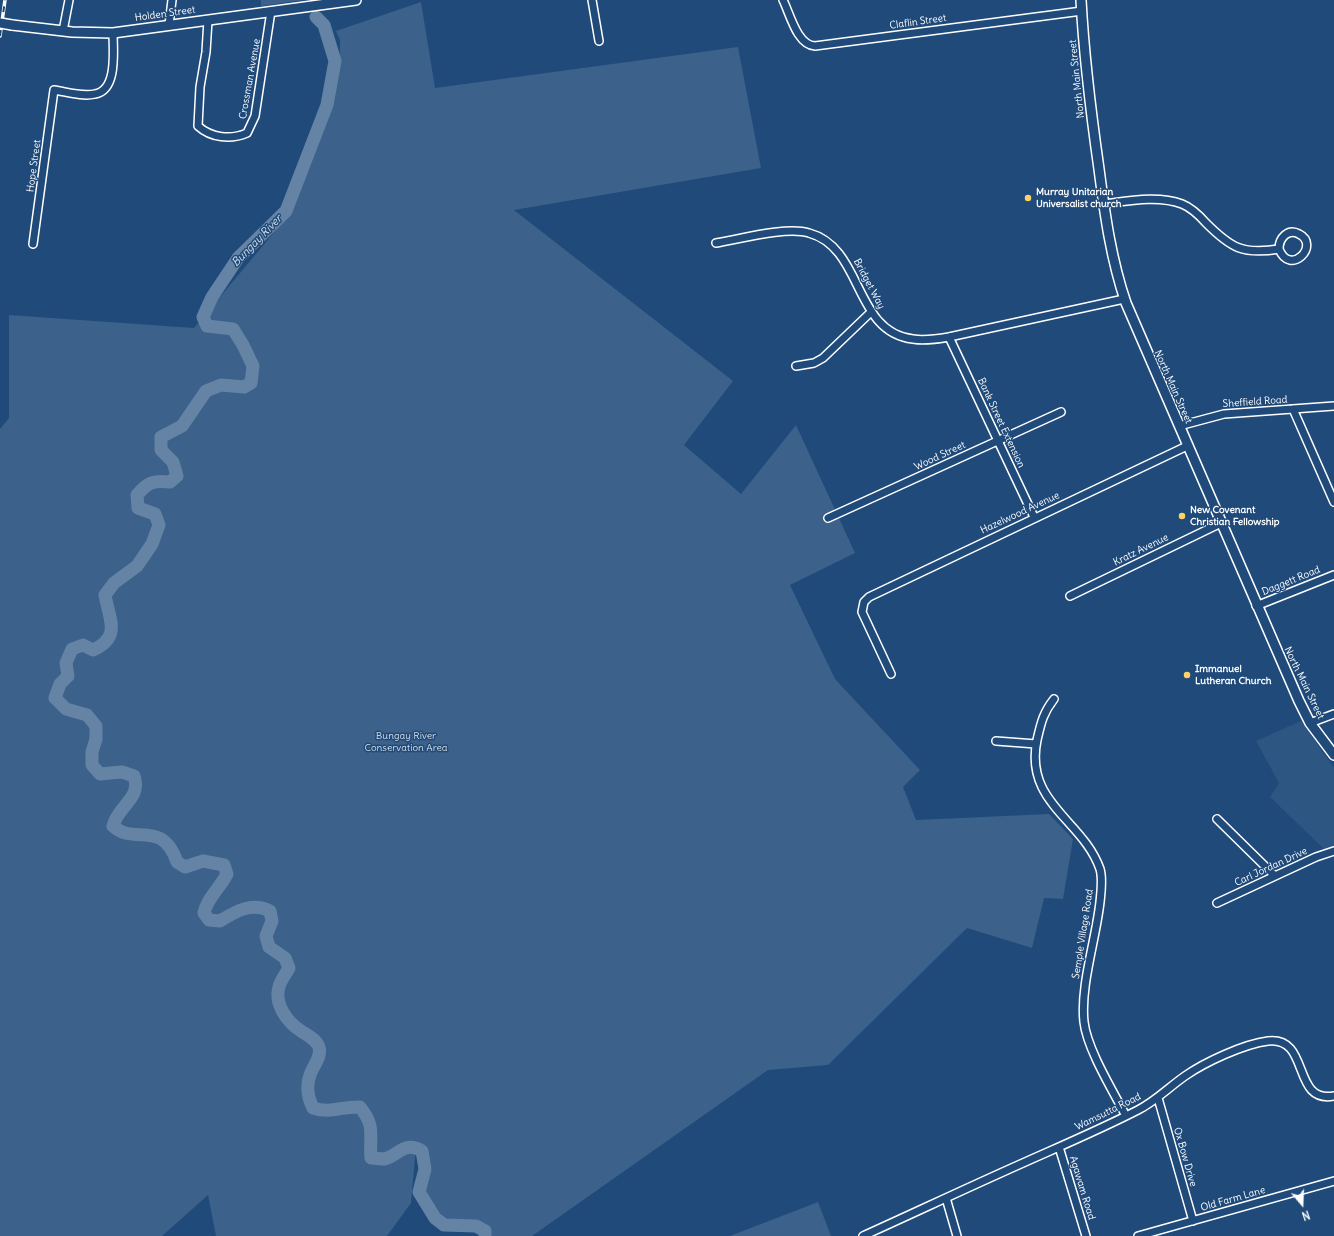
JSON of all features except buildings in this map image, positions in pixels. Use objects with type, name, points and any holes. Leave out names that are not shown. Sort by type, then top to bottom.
[{"type":"main road","name":"Holden Street","points":[[0,23],[63,31],[113,33],[356,0]]},
{"type":"main road","name":"North Main Street","points":[[1081,0],[1094,134],[1103,204],[1110,246],[1124,299],[1256,606],[1310,723],[1334,754]]},
{"type":"street","points":[[63,31],[69,0]]},
{"type":"street","points":[[169,25],[172,0]]},
{"type":"street","points":[[592,0],[599,40]]},
{"type":"street","name":"Claflin Street","points":[[783,0],[800,36],[810,45],[814,46],[1082,11]]},
{"type":"street","name":"Crossman Avenue","points":[[208,20],[206,52],[200,87],[198,126],[205,133],[214,136],[240,136],[247,133],[255,116],[271,11]]},
{"type":"street","name":"Hope Street","points":[[33,244],[54,90],[84,95],[97,94],[105,88],[112,79],[113,33]]},
{"type":"street","points":[[1103,204],[1152,200],[1181,204],[1198,214],[1221,238],[1235,248],[1258,252],[1279,249]]},
{"type":"street","name":"Bridget Way","points":[[716,243],[797,231],[820,237],[833,245],[843,256],[871,312],[888,330],[900,336],[913,339],[930,340],[949,337],[1124,299]]},
{"type":"street","points":[[796,366],[814,363],[823,358],[871,312]]},
{"type":"street","name":"Bank Street Extension","points":[[949,337],[1034,517]]},
{"type":"street","name":"Sheffield Road","points":[[1179,426],[1224,414],[1334,406]]},
{"type":"street","points":[[1293,409],[1334,502]]},
{"type":"street","name":"Wood Street","points":[[828,518],[1061,412]]},
{"type":"street","name":"Hazelwood Avenue","points":[[891,674],[862,612],[864,602],[872,594],[1187,446]]},
{"type":"street","name":"Kratz Avenue","points":[[1070,596],[1221,523]]},
{"type":"street","name":"Daggett Road","points":[[1256,606],[1334,575]]},
{"type":"street","name":"Semple Village Road","points":[[1054,699],[1044,712],[1036,744],[1036,764],[1041,787],[1053,806],[1093,854],[1100,871],[1101,891],[1099,913],[1083,998],[1084,1023],[1093,1049],[1126,1116]]},
{"type":"street","points":[[1310,723],[1334,714]]},
{"type":"street","points":[[996,741],[1036,744]]},
{"type":"street","points":[[1217,819],[1275,876]]},
{"type":"street","name":"Carl Jordan Drive","points":[[1217,903],[1334,851]]},
{"type":"street","name":"Wamsutta Road","points":[[863,1236],[1126,1116],[1158,1098],[1198,1068],[1218,1058],[1268,1041],[1285,1044],[1290,1047],[1295,1054],[1308,1086],[1313,1093],[1326,1098],[1334,1096]]},
{"type":"street","name":"Ox Bow Drive","points":[[1158,1098],[1193,1221]]},
{"type":"street","name":"Agawam Road","points":[[1059,1147],[1086,1236]]},
{"type":"street","name":"Old Farm Lane","points":[[1138,1236],[1334,1181]]},
{"type":"street","points":[[946,1198],[957,1236]]},
{"type":"shaded area","points":[[1301,721],[1334,768],[1334,846],[1324,849],[1270,797],[1279,783],[1256,741]]},
{"type":"green space","points":[[261,0],[304,0],[261,6]]},
{"type":"green space","name":"Bungay River Conservation Area","points":[[421,2],[435,88],[738,47],[761,168],[514,210],[733,381],[684,445],[741,494],[796,425],[855,553],[790,585],[835,679],[920,770],[903,787],[916,820],[1049,814],[1073,839],[1063,899],[1044,898],[1032,948],[967,928],[828,1065],[768,1070],[532,1236],[485,1236],[485,1231],[476,1226],[444,1225],[435,1218],[419,1192],[424,1171],[424,1161],[422,1151],[416,1147],[411,1203],[387,1236],[216,1236],[208,1195],[162,1236],[0,1236],[0,429],[9,418],[9,315],[194,328],[281,224],[340,67],[340,40],[336,31]]},
{"type":"green space","points":[[818,1202],[831,1236],[730,1236]]},
{"type":"waterway","name":"Bungay River","points":[[316,17],[324,25],[335,61],[327,105],[286,211],[238,258],[212,297],[203,317],[207,326],[233,329],[253,366],[251,383],[244,387],[221,385],[206,391],[182,426],[161,437],[161,450],[173,462],[177,476],[170,482],[160,481],[152,483],[145,487],[137,495],[138,508],[155,514],[159,525],[152,544],[137,566],[114,583],[105,595],[111,620],[111,633],[108,639],[102,645],[93,650],[83,645],[72,649],[66,663],[68,676],[60,684],[55,698],[66,709],[87,715],[96,726],[96,739],[92,752],[92,765],[100,774],[122,772],[134,776],[136,784],[135,791],[113,826],[130,834],[147,835],[164,841],[171,849],[177,862],[185,867],[203,861],[224,865],[227,874],[208,903],[204,913],[209,920],[220,921],[238,911],[250,908],[257,907],[270,911],[272,921],[266,936],[269,947],[285,958],[289,968],[279,987],[278,1000],[280,1006],[291,1023],[314,1039],[318,1044],[320,1051],[308,1083],[309,1096],[313,1108],[319,1110],[331,1110],[360,1107],[370,1126],[371,1158],[389,1158],[401,1150],[410,1147],[422,1151],[425,1169],[419,1192],[435,1218],[444,1225],[476,1226],[485,1231],[485,1236]]},
{"type":"railway","points":[[0,36],[5,0]]},
{"type":"place","name":"Murray Unitarian Universalist church","points":[[1028,198]]},
{"type":"place","name":"New Covenant Christian Fellowship","points":[[1182,516]]},
{"type":"place","name":"Immanuel Lutheran Church","points":[[1187,675]]}]
